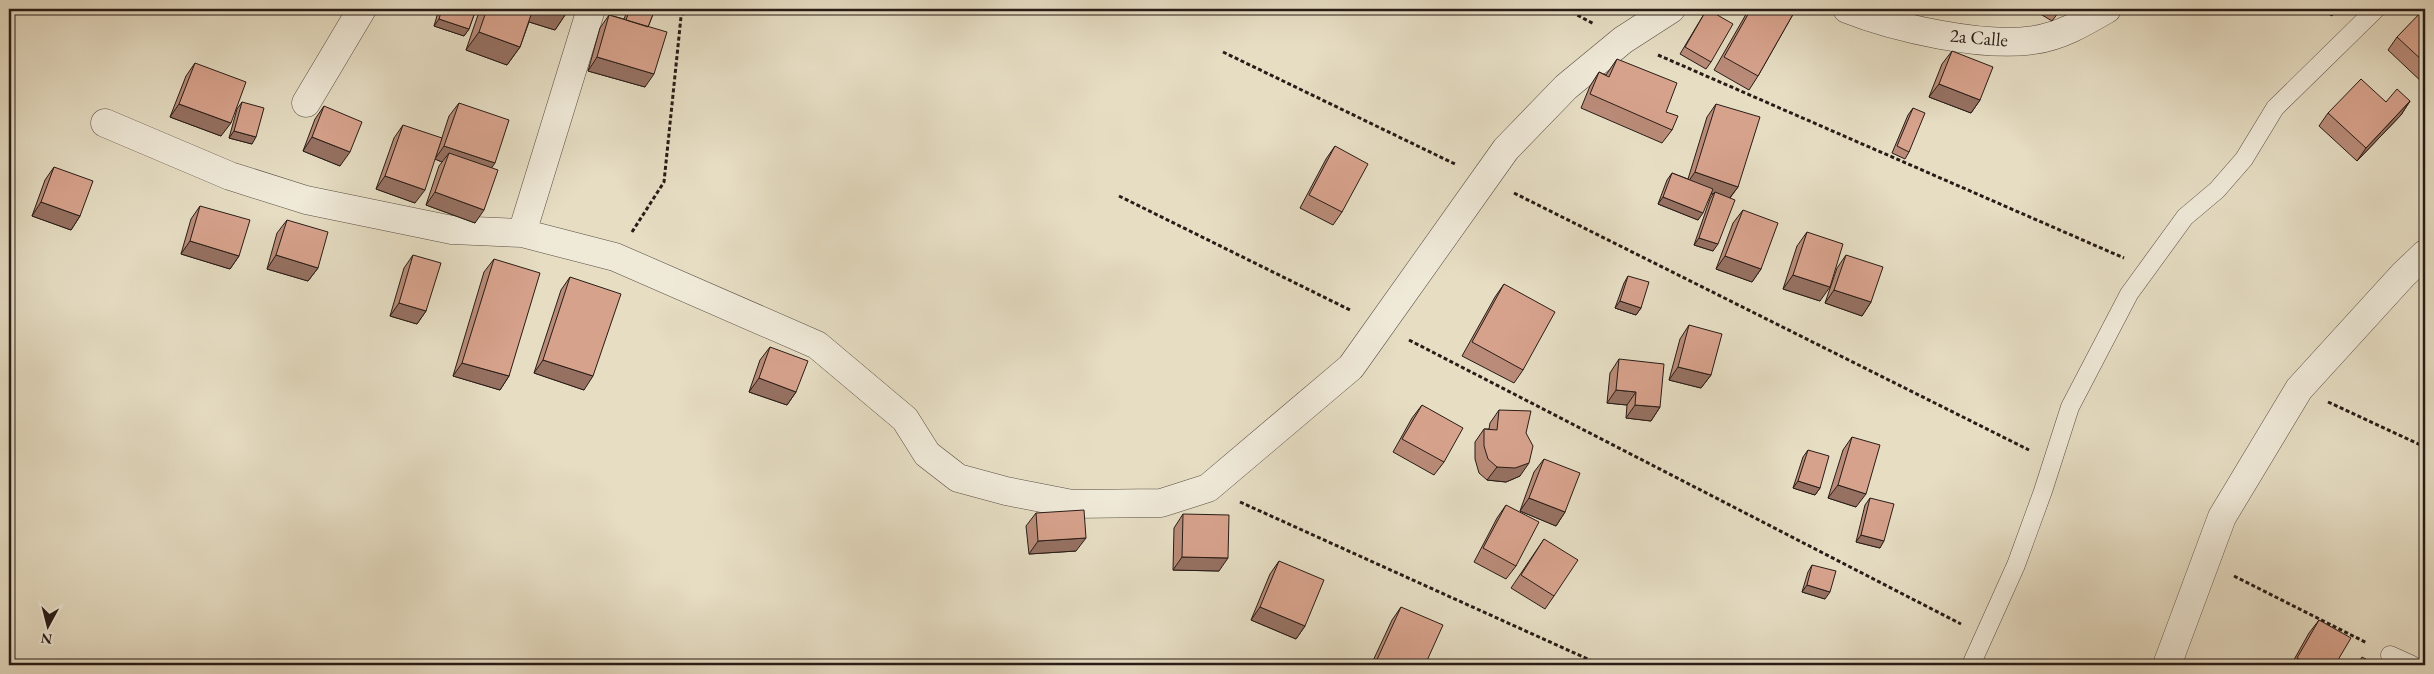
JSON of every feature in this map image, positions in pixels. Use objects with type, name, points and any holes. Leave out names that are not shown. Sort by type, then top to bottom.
[{"type":"street","points":[[306,103],[362,9]]},
{"type":"street","points":[[522,233],[591,9]]},
{"type":"street","points":[[105,123],[230,176],[306,200],[452,230],[522,233],[615,257],[817,345],[905,419],[927,454],[958,478],[1006,491],[1072,504],[1161,502],[1208,488],[1351,367],[1506,149],[1560,94],[1623,40],[1671,9]]},
{"type":"street","name":"2a Calle","points":[[1847,9],[1867,17],[1981,41],[2033,40],[2072,29],[2107,9]]},
{"type":"street","points":[[2167,665],[2222,517],[2299,389],[2403,275],[2425,254]]},
{"type":"lane","points":[[1971,665],[2016,565],[2070,407],[2129,294],[2185,217],[2217,190],[2244,159],[2275,108],[2376,9]]},
{"type":"lane","points":[[2390,654],[2412,665]]},
{"type":"path","points":[[615,257],[664,182],[681,17],[685,9]]},
{"type":"path","points":[[1566,9],[1623,40],[2147,268]]},
{"type":"path","points":[[1223,52],[1485,178],[2052,462]]},
{"type":"path","points":[[1119,196],[1380,325],[1984,636]]},
{"type":"path","points":[[2299,389],[2425,448]]},
{"type":"path","points":[[1208,488],[1601,665]]},
{"type":"path","points":[[2206,562],[2390,654]]},
{"type":"building","points":[[442,9],[476,9],[469,29],[439,19]]},
{"type":"building","points":[[487,9],[533,9],[520,47],[479,32]]},
{"type":"building","points":[[558,9],[569,9],[567,12]]},
{"type":"building","points":[[630,9],[655,9],[648,27],[626,20]]},
{"type":"building","points":[[1707,9],[1733,24],[1711,62],[1685,47]]},
{"type":"building","points":[[1751,9],[1796,9],[1758,76],[1724,57]]},
{"type":"building","points":[[2425,9],[2425,63],[2397,37]]},
{"type":"building","points":[[609,15],[667,32],[654,74],[597,57]]},
{"type":"building","points":[[1952,51],[1993,67],[1980,100],[1939,84]]},
{"type":"building","points":[[1617,59],[1677,83],[1666,112],[1678,116],[1672,130],[1590,94],[1599,72],[1609,77]]},
{"type":"building","points":[[195,63],[246,82],[231,123],[179,104]]},
{"type":"building","points":[[2361,79],[2386,102],[2397,89],[2410,101],[2366,148],[2328,113]]},
{"type":"building","points":[[242,102],[264,108],[256,137],[234,131]]},
{"type":"building","points":[[459,103],[509,120],[495,163],[444,146]]},
{"type":"building","points":[[1716,104],[1760,117],[1738,187],[1695,172]]},
{"type":"building","points":[[324,106],[362,122],[350,152],[312,137]]},
{"type":"building","points":[[1913,108],[1925,113],[1909,152],[1897,146]]},
{"type":"building","points":[[403,125],[442,138],[425,190],[385,176]]},
{"type":"building","points":[[1335,146],[1368,164],[1342,212],[1309,195]]},
{"type":"building","points":[[449,153],[498,170],[484,210],[435,192]]},
{"type":"building","points":[[54,167],[93,181],[80,216],[41,202]]},
{"type":"building","points":[[1672,173],[1713,189],[1703,213],[1663,197]]},
{"type":"building","points":[[1715,192],[1735,200],[1718,244],[1699,238]]},
{"type":"building","points":[[200,206],[250,220],[239,256],[190,241]]},
{"type":"building","points":[[1743,210],[1778,223],[1761,269],[1725,256]]},
{"type":"building","points":[[287,220],[328,232],[318,268],[276,255]]},
{"type":"building","points":[[1807,232],[1843,244],[1830,287],[1793,275]]},
{"type":"building","points":[[413,255],[441,263],[426,311],[399,303]]},
{"type":"building","points":[[1846,255],[1883,267],[1871,302],[1834,290]]},
{"type":"building","points":[[494,259],[540,273],[509,376],[462,363]]},
{"type":"building","points":[[1628,276],[1649,282],[1641,308],[1620,301]]},
{"type":"building","points":[[570,277],[621,294],[593,376],[543,360]]},
{"type":"building","points":[[1504,284],[1555,312],[1523,370],[1472,342]]},
{"type":"building","points":[[1689,325],[1722,334],[1711,375],[1678,367]]},
{"type":"building","points":[[770,347],[808,361],[796,392],[759,378]]},
{"type":"building","points":[[1619,359],[1664,364],[1660,407],[1635,405],[1636,392],[1616,390]]},
{"type":"building","points":[[1422,405],[1463,428],[1444,462],[1402,439]]},
{"type":"building","points":[[1499,410],[1531,411],[1526,433],[1533,446],[1529,463],[1515,468],[1497,467],[1488,459],[1484,446],[1484,429],[1497,430]]},
{"type":"building","points":[[1852,437],[1880,445],[1866,494],[1838,485]]},
{"type":"building","points":[[1808,450],[1829,456],[1820,488],[1798,481]]},
{"type":"building","points":[[1544,459],[1580,473],[1565,512],[1529,498]]},
{"type":"building","points":[[1870,498],[1894,504],[1884,541],[1861,535]]},
{"type":"building","points":[[1506,505],[1539,522],[1516,566],[1483,548]]},
{"type":"building","points":[[1084,510],[1086,538],[1038,541],[1036,513]]},
{"type":"building","points":[[1183,514],[1229,515],[1228,558],[1182,557]]},
{"type":"building","points":[[1544,539],[1578,560],[1554,596],[1521,575]]},
{"type":"building","points":[[1279,561],[1324,580],[1305,626],[1260,607]]},
{"type":"building","points":[[1812,565],[1836,571],[1830,592],[1807,585]]},
{"type":"building","points":[[1401,607],[1443,625],[1425,665],[1375,664]]},
{"type":"building","points":[[2319,620],[2351,638],[2335,665],[2310,665],[2297,658]]},
{"type":"building","points":[[2362,657],[2377,665],[2357,665]]}]
